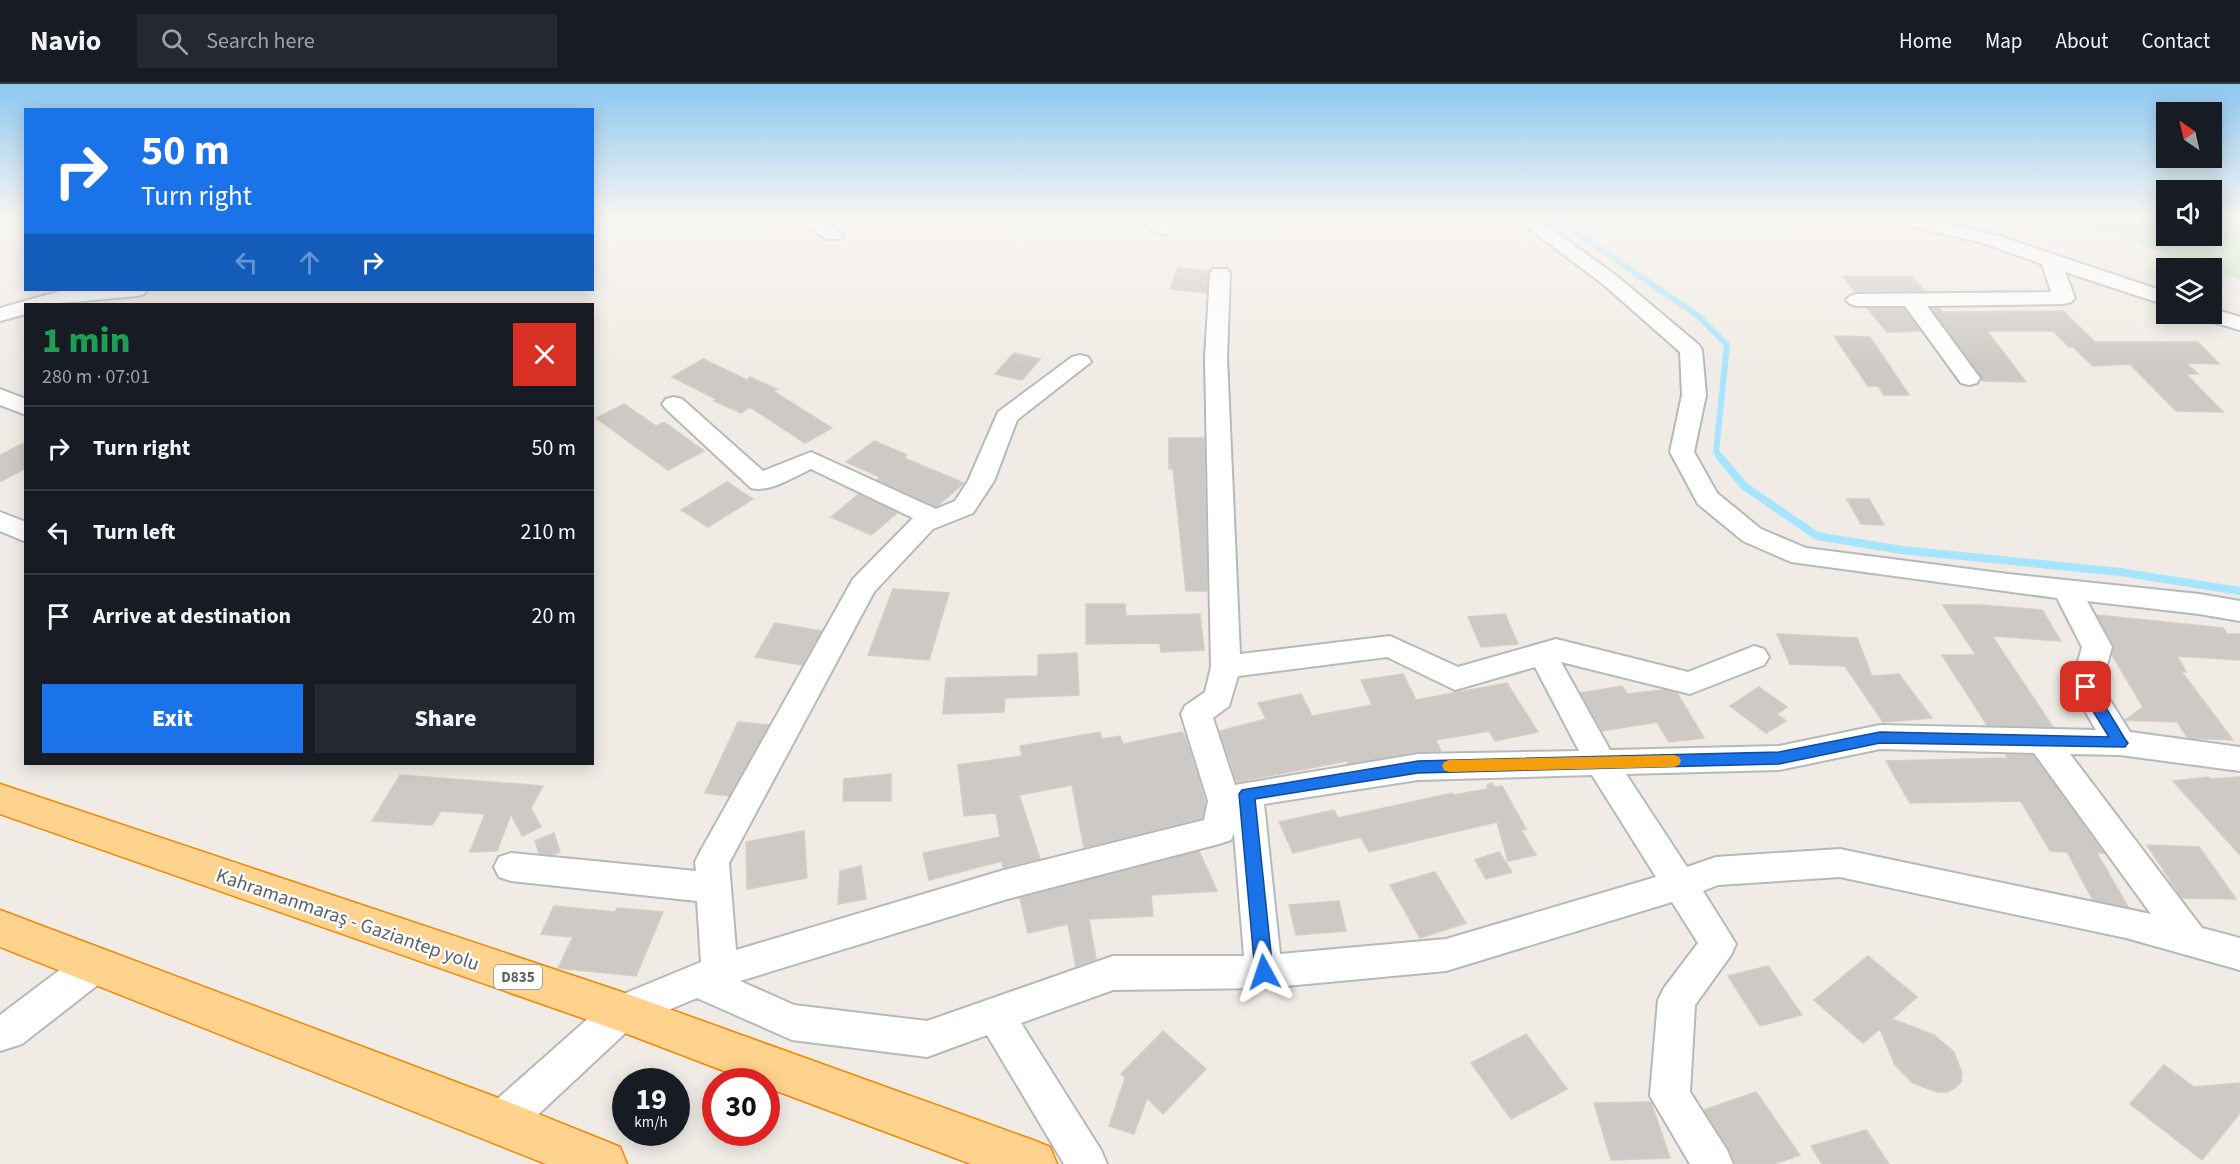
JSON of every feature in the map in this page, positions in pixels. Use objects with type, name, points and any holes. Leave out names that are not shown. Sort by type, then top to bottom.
[{"type":"highway","name":"Kahramanmaraş - Gaziantep yolu","points":[[0,800],[622,1012],[1033,1164]]},
{"type":"highway","points":[[0,928],[501,1122],[603,1164]]},
{"type":"street","points":[[1593,268],[1691,350],[1694,395],[1682,452],[1707,498],[1752,535],[1801,556],[2067,590],[2199,604],[2240,611]]},
{"type":"street","points":[[1857,300],[2064,298],[2054,268]]},
{"type":"street","points":[[2076,268],[2156,296]]},
{"type":"street","points":[[1220,273],[1216,358],[1226,667],[1218,698],[1196,714],[1236,798],[1264,972]]},
{"type":"street","points":[[37,303],[67,294],[120,291]]},
{"type":"street","points":[[1911,299],[1969,378]]},
{"type":"street","points":[[0,315],[24,308]]},
{"type":"street","points":[[2222,318],[2240,324]]},
{"type":"street","points":[[708,976],[713,888],[712,862],[863,586],[924,524],[964,507],[981,481],[1006,417],[1080,362]]},
{"type":"street","points":[[0,396],[24,407]]},
{"type":"street","points":[[674,404],[760,482],[811,460],[936,519]]},
{"type":"street","points":[[0,520],[24,532]]},
{"type":"street","points":[[2067,590],[2097,647],[2086,687],[2120,743]]},
{"type":"street","points":[[1226,667],[1390,646],[1455,679],[1556,650],[1690,683],[1754,657]]},
{"type":"street","points":[[1543,655],[1601,763],[1718,944],[1677,1000],[1670,1096],[1713,1164]]},
{"type":"street","points":[[1236,798],[1418,767],[1779,758],[1880,737],[2120,743],[2240,759]]},
{"type":"street","points":[[2043,742],[2191,941]]},
{"type":"street","points":[[501,1122],[622,1012],[708,976],[1004,885],[1219,830],[1236,798]]},
{"type":"street","points":[[708,976],[792,1022],[927,1039],[1113,973],[1264,972],[1446,956],[1681,885],[1716,871],[1840,863],[2126,923],[2240,954]]},
{"type":"street","points":[[511,867],[713,888]]},
{"type":"street","points":[[0,1033],[9,1031],[94,965]]},
{"type":"street","points":[[995,1015],[1087,1164]]},
{"type":"green space","points":[[2222,268],[2240,268],[2240,280],[2222,274]]},
{"type":"building","points":[[1178,268],[1209,271],[1207,293],[1170,289]]},
{"type":"building","points":[[1843,276],[1912,277],[1925,291],[1855,292]]},
{"type":"building","points":[[1867,308],[1904,308],[1920,331],[1887,332]]},
{"type":"building","points":[[1931,308],[1939,308],[1943,312],[2063,311],[2095,342],[2198,342],[2219,364],[2186,363],[2198,374],[2186,374],[2223,412],[2176,411],[2130,364],[2093,366],[2053,331],[1987,331],[2026,382],[1983,381]]},
{"type":"building","points":[[1834,336],[1870,337],[1909,395],[1884,395],[1878,386],[1868,386]]},
{"type":"building","points":[[1014,353],[1040,359],[1022,380],[995,374]]},
{"type":"building","points":[[703,359],[747,380],[750,377],[777,389],[773,391],[832,428],[805,443],[750,407],[741,413],[714,401],[716,399],[672,377]]},
{"type":"building","points":[[624,404],[656,426],[664,422],[704,451],[668,470],[596,418]]},
{"type":"building","points":[[1169,438],[1204,438],[1207,591],[1186,591],[1173,469],[1169,469]]},
{"type":"building","points":[[874,441],[907,455],[904,458],[964,483],[936,507],[877,480],[880,477],[846,462]]},
{"type":"building","points":[[24,443],[24,469],[0,482],[0,455]]},
{"type":"building","points":[[727,482],[753,499],[708,527],[681,510]]},
{"type":"building","points":[[859,494],[897,513],[871,535],[831,517]]},
{"type":"building","points":[[1847,499],[1869,499],[1884,525],[1861,524]]},
{"type":"building","points":[[893,589],[949,593],[929,660],[868,655]]},
{"type":"building","points":[[1086,604],[1125,604],[1126,616],[1200,614],[1204,650],[1161,652],[1160,643],[1086,644]]},
{"type":"building","points":[[1943,605],[1980,605],[2042,610],[2061,641],[1992,636],[2053,727],[1987,725],[1942,655],[1976,655]]},
{"type":"building","points":[[1505,614],[1518,644],[1481,647],[1468,617]]},
{"type":"building","points":[[2097,615],[2223,628],[2227,634],[2240,634],[2240,660],[2177,656],[2186,672],[2181,671],[2233,740],[2188,738],[2177,722],[2125,720],[2143,707],[2112,655],[2114,646]]},
{"type":"building","points":[[775,623],[822,631],[802,665],[755,657]]},
{"type":"building","points":[[1777,634],[1857,638],[1872,676],[1899,674],[1932,718],[1883,722],[1845,666],[1790,664]]},
{"type":"building","points":[[1077,653],[1079,695],[1005,698],[1004,712],[943,714],[946,678],[1038,676],[1038,655]]},
{"type":"building","points":[[1403,674],[1416,700],[1507,683],[1538,732],[1495,741],[1489,731],[1436,740],[1441,751],[1418,752],[1348,764],[1347,761],[1237,782],[1220,731],[1266,719],[1258,703],[1301,694],[1312,716],[1372,705],[1361,680]]},
{"type":"building","points":[[1622,686],[1627,694],[1663,690],[1677,693],[1704,738],[1669,742],[1657,722],[1602,731],[1581,693]]},
{"type":"building","points":[[1759,687],[1787,707],[1777,714],[1786,721],[1766,733],[1730,706]]},
{"type":"building","points":[[738,722],[769,725],[729,796],[705,793]]},
{"type":"building","points":[[1100,732],[1102,739],[1120,736],[1123,744],[1182,732],[1203,794],[1205,803],[1202,818],[1084,848],[1072,785],[1019,795],[1040,859],[1003,867],[1002,861],[929,880],[923,853],[1000,837],[996,813],[964,816],[958,765],[1022,756],[1020,746]]},
{"type":"building","points":[[2006,755],[2033,755],[2104,853],[2097,853],[2128,907],[2093,900],[2067,852],[2050,851],[2021,801],[1910,803],[1886,761],[2008,758]]},
{"type":"building","points":[[891,774],[891,801],[843,801],[844,779]]},
{"type":"building","points":[[400,775],[543,786],[531,808],[541,827],[522,836],[511,814],[497,851],[470,852],[485,814],[441,811],[432,825],[372,821]]},
{"type":"building","points":[[2208,777],[2210,779],[2240,777],[2240,855],[2173,781]]},
{"type":"building","points":[[1492,783],[1495,787],[1502,786],[1526,829],[1521,830],[1536,855],[1508,861],[1497,822],[1369,852],[1361,837],[1293,853],[1279,822],[1334,810],[1338,818],[1452,793],[1453,795],[1488,789],[1487,785]]},
{"type":"building","points":[[804,831],[807,878],[747,889],[746,842]]},
{"type":"building","points":[[554,833],[560,852],[552,855],[539,853],[535,841]]},
{"type":"building","points":[[2147,845],[2199,847],[2236,899],[2182,898]]},
{"type":"building","points":[[1199,851],[1217,891],[1151,895],[1153,916],[1089,919],[1096,959],[1076,967],[1068,924],[1028,933],[1020,898]]},
{"type":"building","points":[[1499,852],[1512,872],[1486,879],[1475,860]]},
{"type":"building","points":[[861,866],[866,899],[838,904],[840,871]]},
{"type":"building","points":[[1435,872],[1466,923],[1420,938],[1390,885]]},
{"type":"building","points":[[1339,901],[1346,931],[1296,935],[1289,905]]},
{"type":"building","points":[[554,906],[615,912],[617,908],[663,912],[636,976],[558,968],[573,937],[541,934]]},
{"type":"building","points":[[1868,956],[1917,997],[1892,1019],[1934,1035],[1954,1052],[1962,1073],[1961,1082],[1955,1088],[1947,1092],[1937,1092],[1913,1083],[1895,1065],[1880,1029],[1863,1043],[1814,1000]]},
{"type":"building","points":[[1768,966],[1802,1015],[1760,1026],[1728,976]]},
{"type":"building","points":[[1163,1031],[1206,1069],[1163,1114],[1147,1098],[1134,1134],[1109,1126],[1125,1078],[1121,1074]]},
{"type":"building","points":[[1526,1034],[1567,1089],[1511,1119],[1471,1063]]},
{"type":"building","points":[[2164,1065],[2194,1087],[2240,1083],[2240,1113],[2202,1160],[2130,1104]]},
{"type":"building","points":[[1756,1092],[1800,1155],[1774,1164],[1735,1164],[1729,1149],[1704,1110]]},
{"type":"building","points":[[1651,1102],[1670,1158],[1611,1160],[1594,1103]]},
{"type":"building","points":[[1866,1130],[1889,1164],[1822,1164],[1811,1146]]},
{"type":"waterway","points":[[1629,268],[1697,315],[1727,345],[1716,452],[1722,459]]},
{"type":"waterway","points":[[1720,457],[1744,486],[1817,536],[1902,550],[2120,572],[2240,591]]},
{"type":"slow traffic","points":[[1449,766],[1674,761]]},
{"type":"route","points":[[1264,972],[1247,794],[1418,767],[1779,758],[1880,737],[2120,743],[2086,687]]}]
